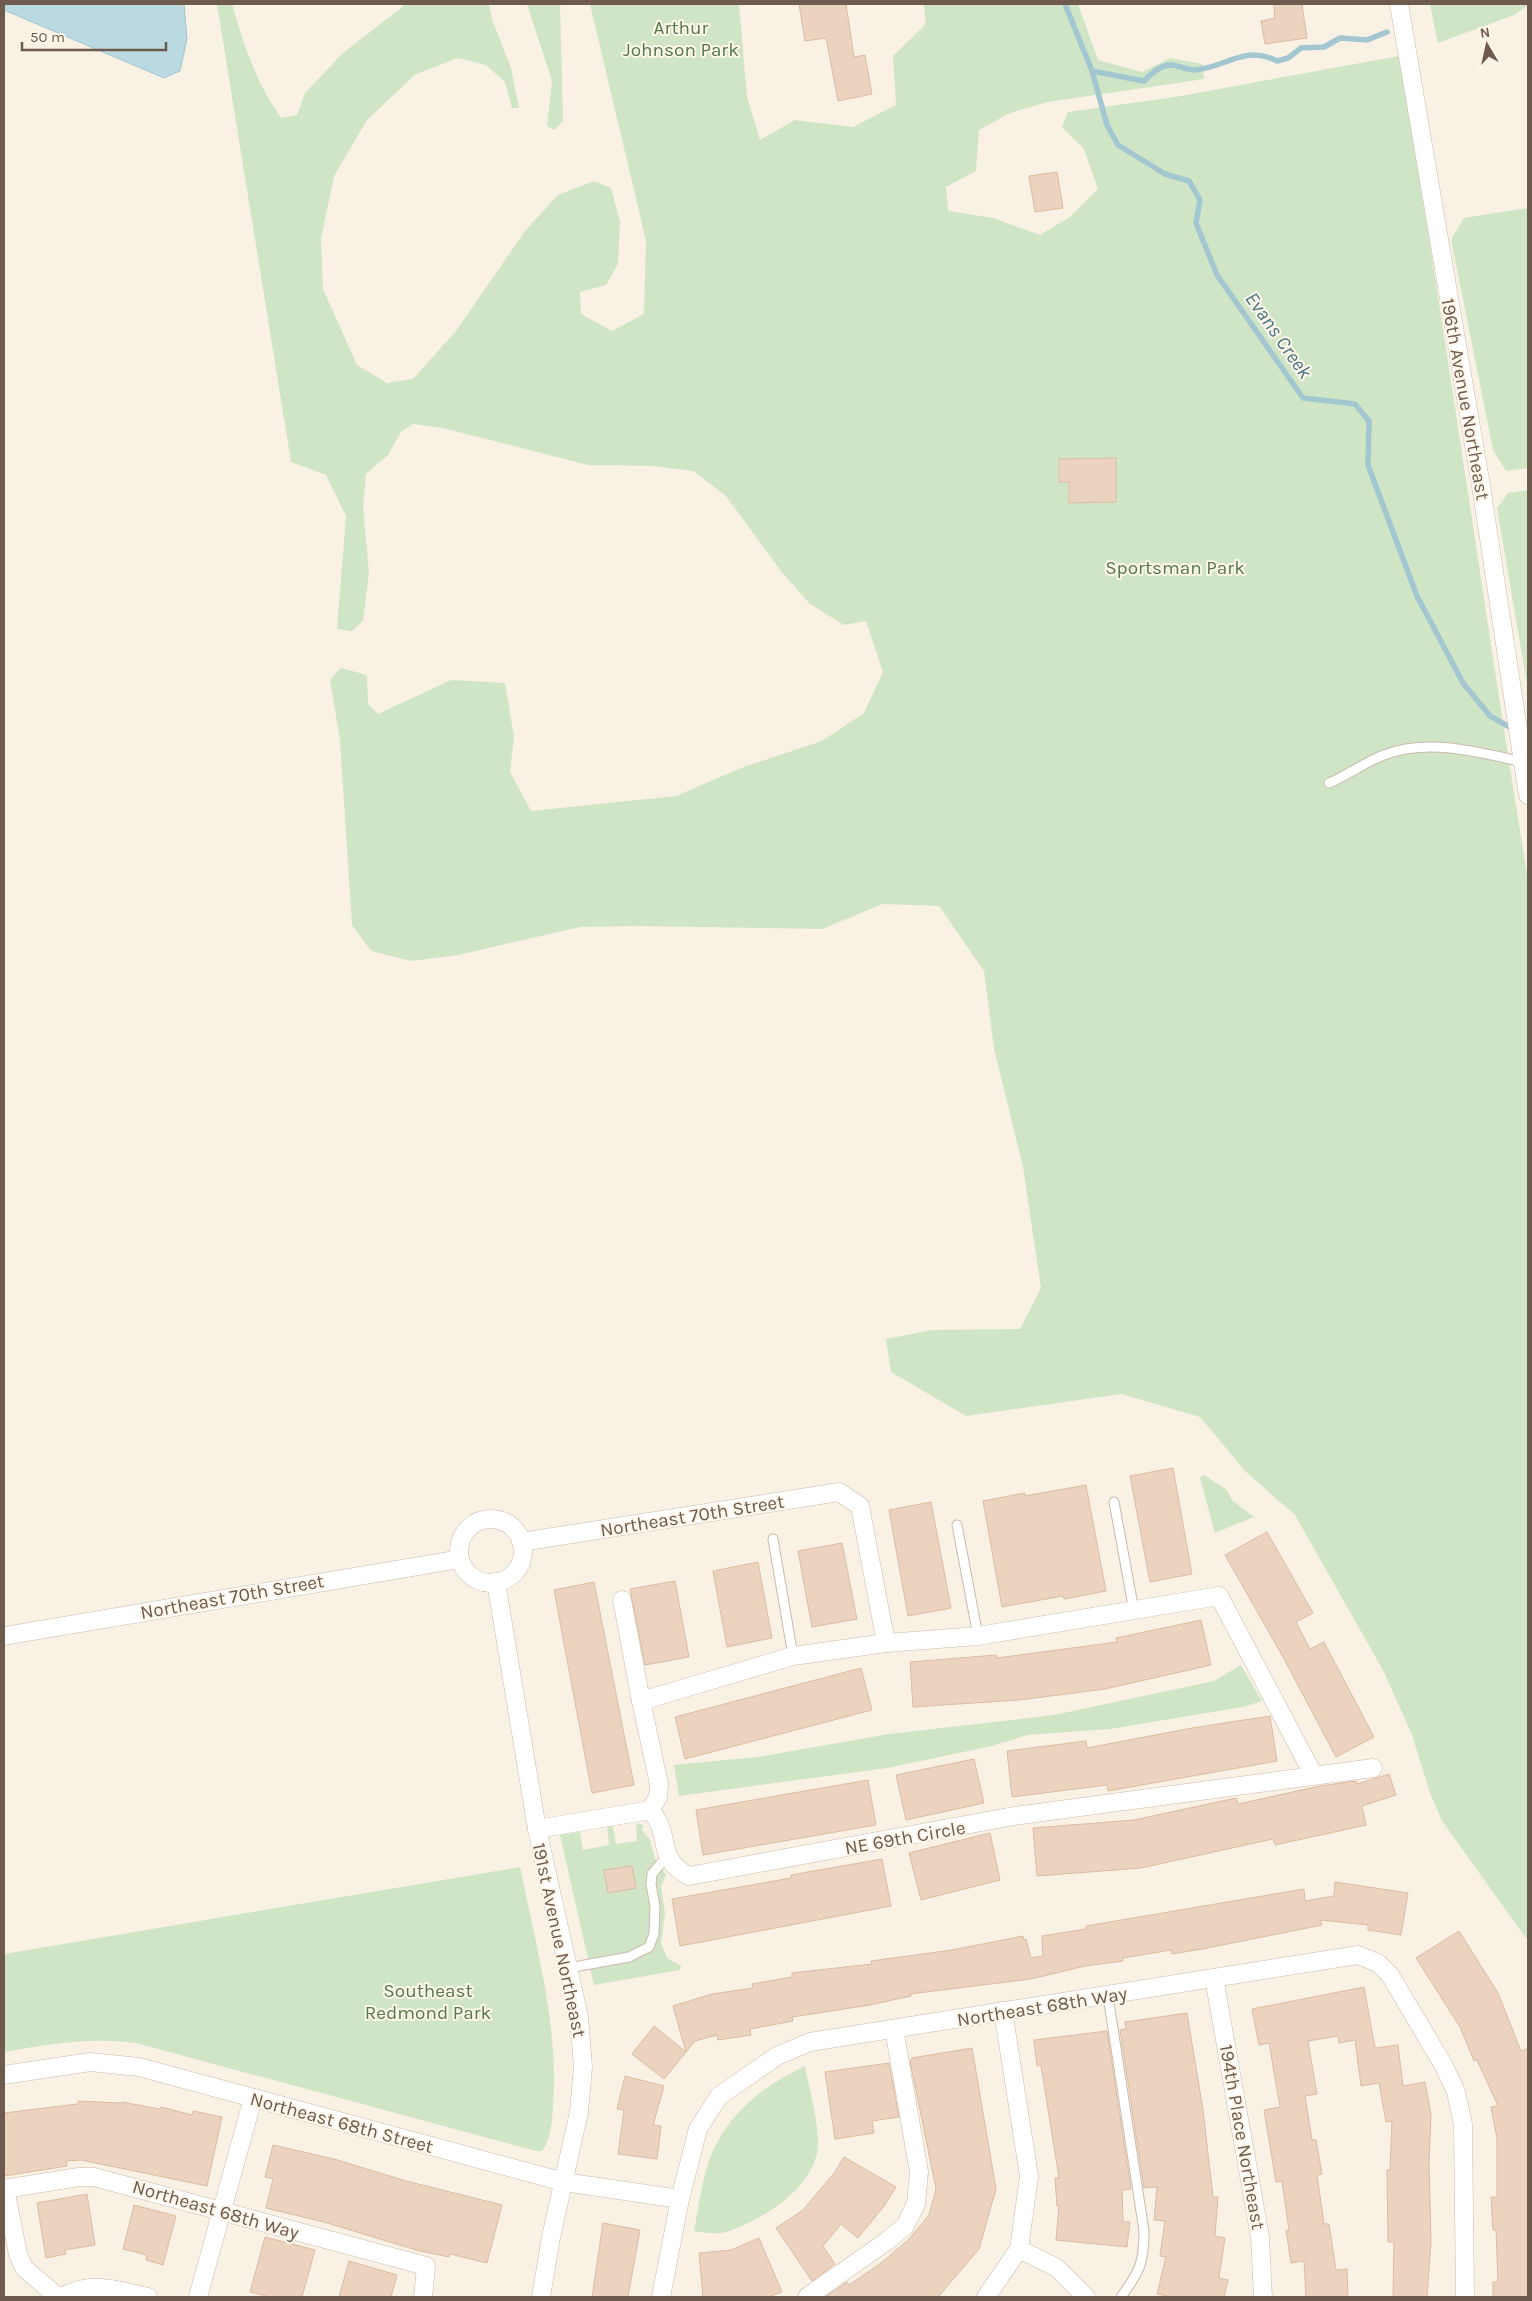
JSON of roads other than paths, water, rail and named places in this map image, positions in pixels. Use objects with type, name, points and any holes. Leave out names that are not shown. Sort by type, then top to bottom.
[{"type":"street","name":"196th Avenue Northeast","points":[[1399,4],[1482,486],[1528,796]]},
{"type":"street","name":"Northeast 70th Street","points":[[521,1542],[840,1492],[860,1506],[886,1643]]},
{"type":"street","points":[[486,1520],[504,1522],[517,1534],[521,1542],[522,1560],[518,1568],[505,1580],[489,1583],[474,1578],[463,1567],[460,1560],[460,1542],[464,1534],[478,1522],[486,1520]]},
{"type":"street","name":"Northeast 70th Street","points":[[4,1636],[413,1566],[460,1560]]},
{"type":"street","name":"191st Avenue Northeast","points":[[496,1582],[537,1829],[580,2017],[583,2067],[580,2112],[551,2237],[541,2297]]},
{"type":"street","points":[[640,1702],[793,1656],[886,1643],[978,1636],[1219,1596],[1313,1774]]},
{"type":"street","points":[[537,1829],[650,1810],[658,1797],[659,1784],[640,1702],[622,1600]]},
{"type":"street","name":"NE 69th Circle","points":[[667,1856],[675,1869],[689,1876],[1014,1816],[1313,1774],[1373,1768]]},
{"type":"street","points":[[650,1810],[661,1827],[667,1856]]},
{"type":"street","name":"Northeast 68th Way","points":[[680,2199],[698,2129],[719,2096],[777,2056],[810,2042],[1358,1956],[1378,1963],[1390,1975],[1444,2066],[1456,2092],[1463,2124],[1465,2297]]},
{"type":"street","name":"194th Place Northeast","points":[[1214,1978],[1260,2237],[1263,2297]]},
{"type":"street","points":[[986,2297],[1019,2249],[1029,2176],[1003,2011]]},
{"type":"street","points":[[807,2297],[887,2241],[905,2226],[916,2204],[919,2172],[894,2029]]},
{"type":"street","name":"Northeast 68th Street","points":[[4,2075],[64,2064],[113,2063],[253,2098],[564,2182],[680,2199]]},
{"type":"street","points":[[198,2297],[253,2098]]},
{"type":"street","name":"Northeast 68th Way","points":[[4,2189],[79,2177],[94,2177],[114,2181],[426,2266],[423,2297]]},
{"type":"street","points":[[4,2189],[18,2254],[24,2268],[59,2297],[85,2287],[99,2286],[148,2297]]},
{"type":"street","points":[[661,2297],[680,2199]]},
{"type":"street","points":[[1019,2249],[1057,2268],[1086,2297]]},
{"type":"lane","points":[[1329,783],[1350,774],[1384,755],[1424,746],[1522,756]]},
{"type":"lane","points":[[1114,1502],[1134,1611]]},
{"type":"lane","points":[[957,1525],[978,1636]]},
{"type":"lane","points":[[773,1539],[793,1656]]},
{"type":"lane","points":[[568,1968],[629,1956],[649,1947],[654,1934],[655,1907],[651,1884],[652,1874],[667,1856]]},
{"type":"lane","points":[[1108,1996],[1144,2230],[1144,2258],[1136,2276],[1121,2297]]},
{"type":"water","points":[[4,4],[184,4],[187,39],[180,71],[164,78],[4,10]]},
{"type":"waterway","name":"Evans Creek","points":[[1065,4],[1092,71],[1107,125],[1118,145],[1165,174],[1189,181],[1200,200],[1196,223],[1217,275],[1303,398],[1355,404],[1369,421],[1368,465],[1417,596],[1463,683],[1490,716],[1513,729]]},
{"type":"waterway","points":[[1092,71],[1144,81],[1156,70],[1167,65],[1194,70],[1235,58],[1255,55],[1265,56],[1277,61],[1288,58],[1301,48],[1324,47],[1340,38],[1367,40],[1387,32]]},
{"type":"park label","name":"Arthur Johnson Park","points":[[681,38]]},
{"type":"park label","name":"Sportsman Park","points":[[1175,567]]},
{"type":"park label","name":"Southeast Redmond Park","points":[[428,2001]]}]
